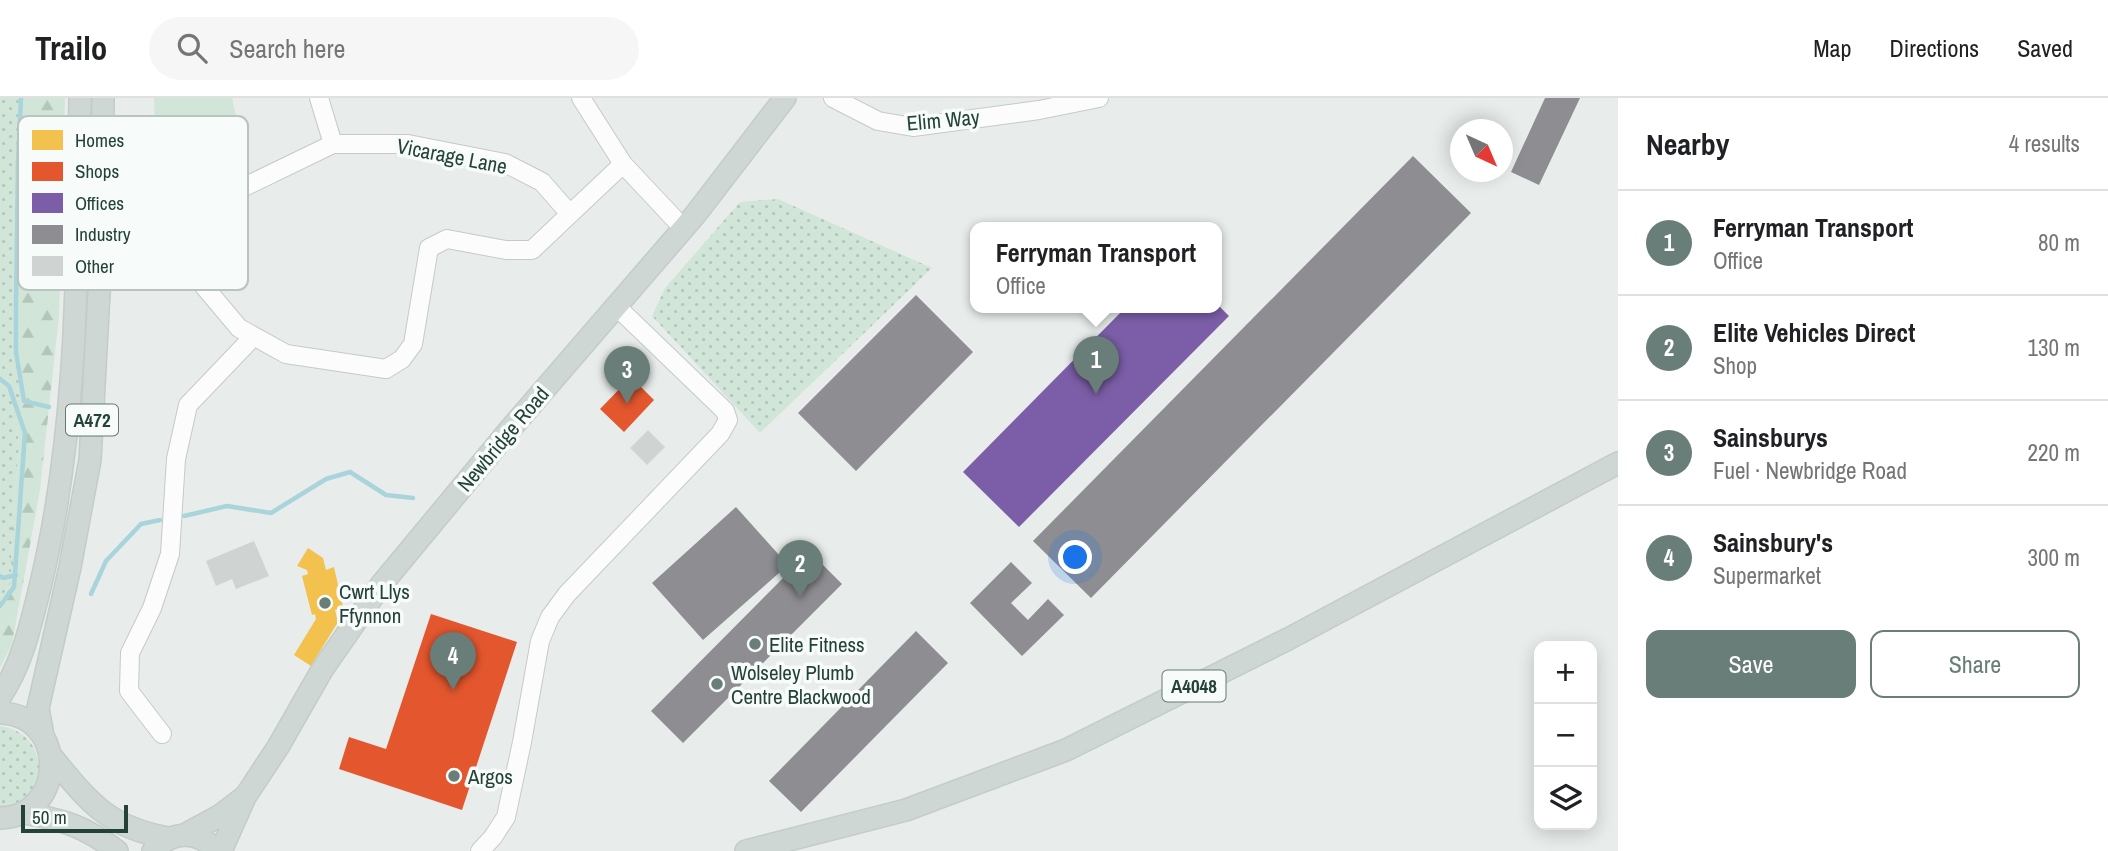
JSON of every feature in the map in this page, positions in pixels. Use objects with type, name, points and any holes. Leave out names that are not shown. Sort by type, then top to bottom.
[{"type":"main road","name":"A472","points":[[80,98],[80,116]]},
{"type":"main road","name":"A472","points":[[103,98],[103,116]]},
{"type":"main road","name":"Newbridge Road","points":[[219,851],[245,797],[333,654],[388,576],[683,228],[745,153],[785,98]]},
{"type":"main road","name":"A472","points":[[0,698],[22,657],[49,550],[66,450],[76,290]]},
{"type":"main road","name":"A472","points":[[8,818],[34,805],[48,783],[52,770],[38,708],[71,567],[90,460],[99,290]]},
{"type":"main road","name":"A4048","points":[[746,851],[906,810],[1066,750],[1288,639],[1618,463]]},
{"type":"main road","points":[[0,713],[19,717],[33,725],[80,792],[112,820],[169,841],[205,841],[219,851]]},
{"type":"main road","name":"Newbridge Road","points":[[169,841],[214,819],[245,797]]},
{"type":"main road","points":[[8,818],[65,820],[102,839],[117,851]]},
{"type":"street","points":[[319,98],[333,144]]},
{"type":"street","points":[[581,98],[623,164],[683,228]]},
{"type":"street","name":"Elim Way","points":[[833,98],[878,121],[913,127],[1039,104],[1099,98]]},
{"type":"street","name":"Vicarage Lane","points":[[248,186],[333,144],[408,144],[505,163],[542,182],[570,214]]},
{"type":"street","points":[[207,290],[239,328],[286,354],[386,369],[402,359],[412,344],[429,248],[447,239],[506,250],[532,250],[623,164]]},
{"type":"street","points":[[480,851],[506,817],[523,742],[540,641],[550,617],[566,594],[720,434],[728,420],[725,411],[616,306]]},
{"type":"street","points":[[162,734],[129,691],[130,653],[152,608],[170,554],[176,459],[188,405],[254,336]]},
{"type":"green space","points":[[0,98],[21,98],[20,116],[18,116],[16,352],[24,401],[16,418],[19,446],[12,529],[11,583],[0,599]]},
{"type":"green space","points":[[21,98],[65,98],[65,116],[20,116]]},
{"type":"green space","points":[[154,98],[232,98],[236,116],[154,116]]},
{"type":"green space","points":[[18,161],[18,290],[60,290],[59,316],[40,490],[12,644],[0,668],[0,599],[11,583],[12,529],[19,446],[16,418],[24,401],[16,352]]},
{"type":"green space","points":[[778,199],[932,268],[760,433],[652,316],[665,288],[740,202]]},
{"type":"green space","points":[[0,726],[17,731],[30,741],[37,754],[39,769],[36,783],[29,794],[17,803],[0,806]]},
{"type":"building: Homes","name":"Cwrt Llys Ffynnon","points":[[308,548],[323,558],[326,570],[334,567],[343,607],[335,610],[338,622],[311,666],[294,655],[316,619],[315,614],[312,615],[302,576],[308,574],[307,570],[297,566]]},
{"type":"building: Shops","points":[[631,377],[654,400],[624,432],[600,409]]},
{"type":"building: Shops","points":[[431,614],[517,642],[462,810],[339,769],[349,737],[386,749]]},
{"type":"building: Offices","points":[[1222,309],[1229,316],[1019,527],[963,472],[1120,313],[1222,313]]},
{"type":"building: Industry","points":[[1545,98],[1580,98],[1539,185],[1513,173]]},
{"type":"building: Industry","points":[[1413,156],[1471,213],[1091,598],[1033,541]]},
{"type":"building: Industry","points":[[916,295],[973,352],[856,471],[798,413]]},
{"type":"building: Industry","points":[[736,507],[788,565],[703,640],[652,583]]},
{"type":"building: Industry","points":[[820,562],[842,584],[683,743],[651,711],[793,568],[804,579]]},
{"type":"building: Industry","points":[[1011,562],[1032,583],[1011,603],[1028,620],[1048,599],[1064,615],[1022,656],[970,603]]},
{"type":"building: Industry","points":[[916,631],[948,663],[801,812],[769,781]]},
{"type":"building: Other","points":[[648,430],[665,447],[647,465],[630,448]]},
{"type":"building: Other","points":[[254,541],[269,576],[236,589],[232,579],[216,586],[206,561]]},
{"type":"waterway","points":[[20,116],[21,98]]},
{"type":"waterway","points":[[18,161],[16,352],[24,401],[49,407]]},
{"type":"waterway","points":[[0,379],[9,386],[25,433],[14,587],[0,606]]},
{"type":"waterway","points":[[184,516],[227,506],[271,513],[326,479],[350,472],[386,495],[413,498]]},
{"type":"waterway","points":[[91,594],[106,561],[141,524],[160,520]]},
{"type":"waterway","points":[[0,576],[3,578],[16,575]]},
{"type":"place","name":"Ferryman Transport","points":[[1096,394]]},
{"type":"place","name":"Sainsburys","points":[[627,404]]},
{"type":"place","name":"Elite Vehicles Direct","points":[[800,598]]},
{"type":"place","name":"Cwrt Llys Ffynnon","points":[[325,603]]},
{"type":"place","name":"Elite Fitness","points":[[755,644]]},
{"type":"place","name":"Wolseley Plumb Centre Blackwood","points":[[717,684]]},
{"type":"place","name":"Sainsbury's","points":[[453,690]]},
{"type":"place","name":"Argos","points":[[454,776]]}]
